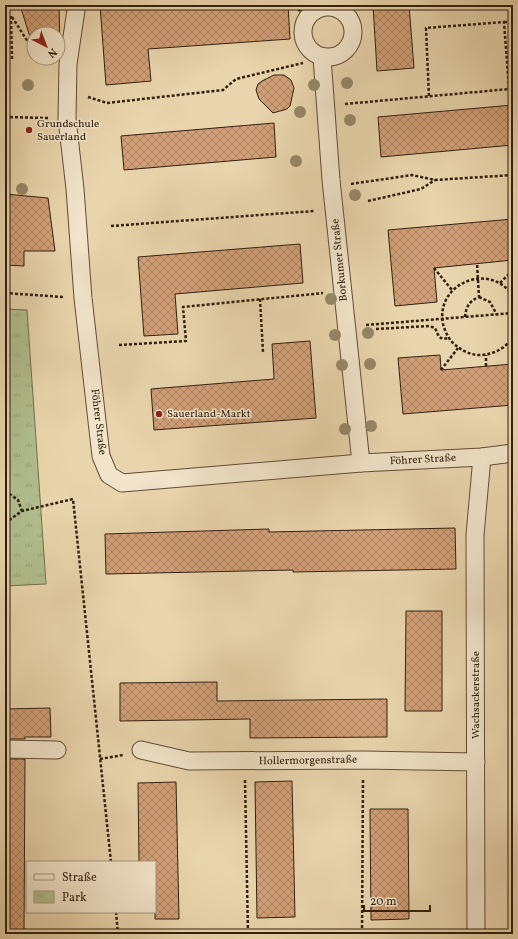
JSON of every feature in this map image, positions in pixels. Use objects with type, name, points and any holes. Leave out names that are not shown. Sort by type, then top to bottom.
[{"type":"street","points":[[331,7],[346,9],[351,23],[352,36],[347,48],[336,56],[322,57],[309,49],[302,35],[306,19],[318,9],[331,7]]},
{"type":"street","name":"Föhrer Straße","points":[[76,10],[68,64],[68,119],[76,189],[83,298],[101,456],[109,475],[122,483],[361,463],[482,457],[513,453]]},
{"type":"street","name":"Borkumer Straße","points":[[322,57],[332,187],[361,463]]},
{"type":"street","name":"Wachsackerstraße","points":[[469,933],[476,762],[475,535],[482,457]]},
{"type":"street","points":[[5,749],[58,750]]},
{"type":"street","name":"Hollermorgenstraße","points":[[141,750],[189,761],[245,762],[363,760],[476,762]]},
{"type":"path","points":[[296,5],[306,19]]},
{"type":"path","points":[[12,59],[12,16],[26,39]]},
{"type":"path","points":[[326,106],[509,89],[504,22]]},
{"type":"path","points":[[429,97],[426,28],[513,22]]},
{"type":"path","points":[[68,91],[106,103],[224,90],[236,79],[322,57]]},
{"type":"path","points":[[5,117],[68,119]]},
{"type":"path","points":[[332,187],[412,175],[435,180],[513,174]]},
{"type":"path","points":[[368,201],[421,189],[435,180]]},
{"type":"path","points":[[111,226],[314,211]]},
{"type":"path","points":[[477,263],[479,297]]},
{"type":"path","points":[[434,268],[452,290]]},
{"type":"path","points":[[500,283],[513,270]]},
{"type":"path","points":[[513,296],[510,291],[500,283],[490,279],[479,278],[469,280],[452,290],[444,304],[442,319],[444,330],[449,338],[458,348],[467,353],[486,355],[503,348],[513,337]]},
{"type":"path","points":[[119,345],[186,341],[183,307],[343,290]]},
{"type":"path","points":[[5,293],[83,298]]},
{"type":"path","points":[[465,317],[467,306],[472,300],[479,297],[490,302],[497,314]]},
{"type":"path","points":[[260,299],[263,352]]},
{"type":"path","points":[[376,324],[513,313]]},
{"type":"path","points":[[376,329],[429,326],[435,328],[439,337],[443,339],[449,338]]},
{"type":"path","points":[[510,342],[513,345]]},
{"type":"path","points":[[441,370],[458,348]]},
{"type":"path","points":[[486,355],[486,366]]},
{"type":"path","points":[[5,491],[18,500],[22,511]]},
{"type":"path","points":[[5,523],[22,511],[73,499],[111,861]]},
{"type":"path","points":[[362,933],[363,760]]},
{"type":"path","points":[[245,762],[248,934]]},
{"type":"path","points":[[116,913],[118,934]]},
{"type":"path","points":[[147,934],[469,933]]},
{"type":"green space","points":[[5,309],[27,310],[46,584],[5,586]]},
{"type":"building","points":[[20,5],[59,5],[59,26],[27,26]]},
{"type":"building","points":[[100,5],[288,5],[290,39],[148,49],[151,81],[106,85]]},
{"type":"building","points":[[373,5],[409,5],[414,68],[377,71]]},
{"type":"building","points":[[274,75],[284,75],[291,80],[294,88],[290,106],[287,109],[273,113],[259,99],[256,90],[258,84]]},
{"type":"building","points":[[513,105],[513,145],[381,157],[378,117]]},
{"type":"building","points":[[274,123],[276,157],[124,170],[121,136]]},
{"type":"building","points":[[5,194],[48,198],[55,251],[24,251],[24,266],[5,265]]},
{"type":"building","points":[[513,219],[513,260],[434,268],[437,302],[395,306],[388,230]]},
{"type":"building","points":[[300,244],[303,283],[175,294],[178,334],[144,336],[138,257]]},
{"type":"building","points":[[310,341],[316,418],[154,430],[151,389],[274,379],[272,344]]},
{"type":"building","points":[[440,355],[441,370],[513,364],[513,405],[403,414],[398,358]]},
{"type":"building","points":[[455,528],[456,569],[293,572],[293,570],[106,574],[105,534],[269,529],[269,532]]},
{"type":"building","points":[[406,611],[442,611],[442,711],[405,711]]},
{"type":"building","points":[[217,682],[217,701],[387,699],[387,737],[250,738],[250,719],[120,721],[120,683]]},
{"type":"building","points":[[50,708],[51,737],[5,739],[5,709]]},
{"type":"building","points":[[5,759],[25,759],[24,934],[5,934]]},
{"type":"building","points":[[292,781],[295,917],[257,918],[255,782]]},
{"type":"building","points":[[176,782],[179,919],[155,919],[156,861],[139,861],[138,783]]},
{"type":"building","points":[[370,809],[408,809],[409,919],[371,920]]},
{"type":"place","name":"Grundschule Sauerland","points":[[29,130]]},
{"type":"place","name":"Sauerland-Markt","points":[[159,414]]}]
